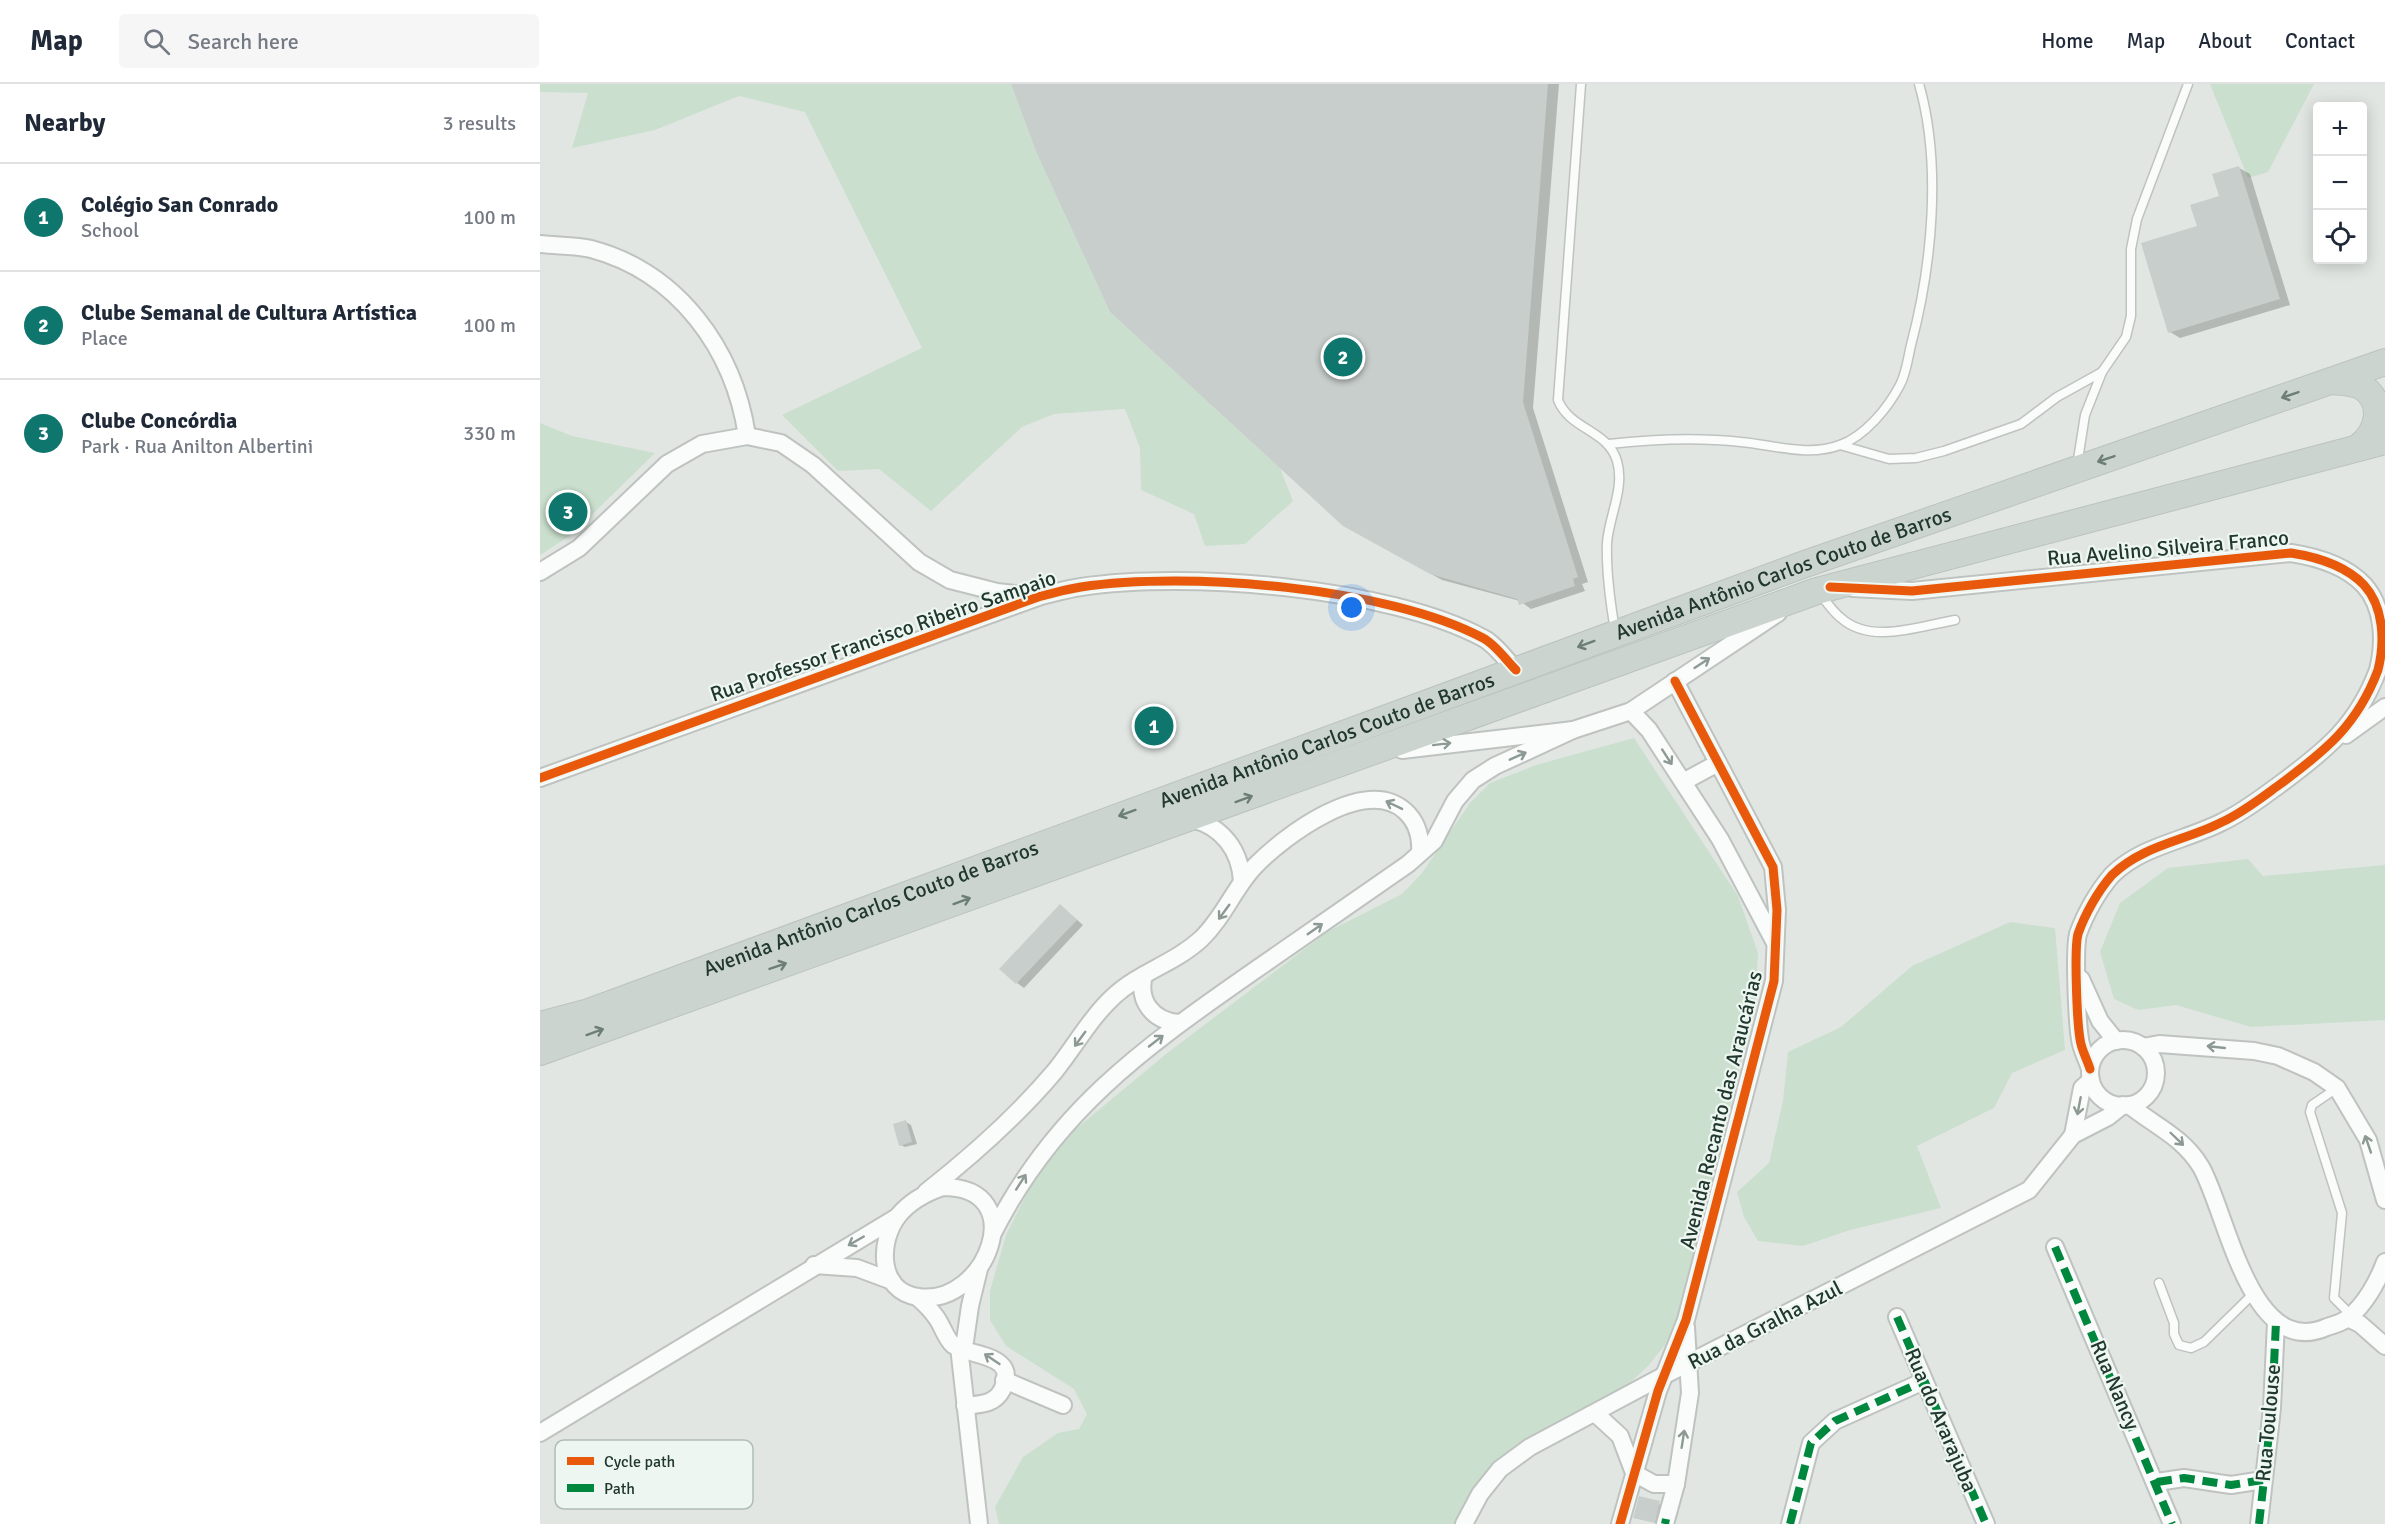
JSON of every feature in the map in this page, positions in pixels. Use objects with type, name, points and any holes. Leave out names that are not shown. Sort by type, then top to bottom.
[{"type":"main road","name":"Avenida Antônio Carlos Couto de Barros","points":[[540,1025],[589,1012],[1616,633],[2385,362]]},
{"type":"main road","points":[[2332,381],[2361,386],[2376,401],[2380,421],[2377,430],[2360,447]]},
{"type":"main road","name":"Avenida Antônio Carlos Couto de Barros","points":[[540,1052],[1818,591],[2385,441]]},
{"type":"street","points":[[540,244],[589,249],[620,259],[649,273],[673,291],[697,317],[715,345],[743,406],[747,436]]},
{"type":"street","points":[[540,572],[579,548],[668,464],[702,444],[747,436],[781,443],[813,465],[919,562],[950,580],[997,592],[1041,596]]},
{"type":"street","name":"Rua Avelino Silveira Franco","points":[[1818,591],[1912,591],[2290,553],[2320,557],[2360,581],[2374,595],[2384,622],[2384,656],[2364,702],[2333,744],[2258,801],[2222,822],[2145,850],[2112,876],[2088,911],[2077,937],[2080,1039],[2091,1074]]},
{"type":"street","name":"Rua Professor Francisco Ribeiro Sampaio","points":[[540,778],[1041,596],[1081,587],[1179,580],[1291,589],[1373,601],[1424,614],[1486,639],[1516,670]]},
{"type":"street","points":[[917,1297],[934,1296],[951,1291],[967,1281],[980,1266],[989,1250],[993,1233],[1027,1173],[1067,1122],[1115,1074],[1179,1023],[1408,864],[1440,833],[1455,801],[1473,780],[1495,766],[1573,730],[1631,711],[1818,591]]},
{"type":"street","name":"Avenida Recanto das Araucárias","points":[[1620,1524],[1665,1375],[1686,1320],[1774,981],[1777,960],[1775,942],[1778,910],[1773,867],[1675,681]]},
{"type":"street","points":[[2333,744],[2385,707]]},
{"type":"street","name":"Avenida Recanto das Araucárias","points":[[1631,711],[1649,730],[1720,838],[1775,942]]},
{"type":"street","points":[[1363,755],[1573,730]]},
{"type":"street","points":[[1683,782],[1718,763]]},
{"type":"street","points":[[965,1406],[990,1402],[1000,1393],[1004,1380],[1001,1365],[996,1360],[952,1344],[937,1318],[917,1297],[903,1291],[892,1281],[885,1267],[884,1251],[888,1233],[897,1217],[910,1203],[926,1192],[1007,1122],[1053,1073],[1103,1007],[1129,984],[1174,959],[1201,938],[1224,912],[1242,881],[1286,838],[1322,817],[1362,801],[1390,802],[1406,812],[1417,826],[1420,852]]},
{"type":"street","points":[[1191,819],[1216,830],[1230,843],[1239,861],[1242,881]]},
{"type":"street","name":"Rua Avelino Silveira Franco","points":[[2078,972],[2100,1021],[2116,1041]]},
{"type":"street","points":[[1144,975],[1141,990],[1146,1005],[1156,1017],[1179,1023]]},
{"type":"street","points":[[2116,1041],[2137,1042],[2143,1047],[2155,1063],[2156,1077],[2152,1090],[2142,1100],[2126,1105],[2115,1105],[2103,1099],[2094,1089],[2091,1074],[2098,1050],[2116,1041]]},
{"type":"street","points":[[2143,1047],[2160,1044],[2210,1046],[2278,1056],[2314,1072],[2337,1088],[2367,1140],[2385,1200]]},
{"type":"street","name":"Rua da Gralha Azul","points":[[2073,1135],[2082,1088],[2091,1074]]},
{"type":"street","points":[[2126,1105],[2147,1120],[2175,1135],[2201,1167],[2252,1294],[2276,1322],[2299,1333],[2320,1330],[2350,1316],[2377,1283],[2385,1262]]},
{"type":"street","name":"Rua da Gralha Azul","points":[[1464,1524],[1480,1494],[1500,1469],[1530,1447],[1596,1414],[1665,1375],[2029,1190],[2073,1135],[2126,1105]]},
{"type":"street","points":[[926,1192],[943,1187],[960,1187],[974,1192],[985,1202],[992,1216],[993,1233]]},
{"type":"street","points":[[540,1433],[814,1265],[897,1217]]},
{"type":"street","name":"Rua Nancy","points":[[2055,1247],[2157,1482],[2172,1524]]},
{"type":"street","points":[[814,1265],[857,1268],[892,1281]]},
{"type":"street","points":[[959,1347],[965,1341],[970,1306],[980,1266]]},
{"type":"street","points":[[2350,1316],[2385,1346]]},
{"type":"street","name":"Rua do Ararajuba","points":[[1897,1317],[1986,1524]]},
{"type":"street","name":"Avenida Recanto das Araucárias","points":[[1665,1524],[1676,1484],[1690,1394],[1686,1320]]},
{"type":"street","name":"Rua Toulouse","points":[[2259,1524],[2272,1408],[2276,1322]]},
{"type":"street","points":[[959,1347],[979,1524]]},
{"type":"street","points":[[1004,1380],[1063,1405]]},
{"type":"street","points":[[1790,1524],[1811,1443],[1835,1421],[1924,1381]]},
{"type":"street","points":[[1596,1414],[1620,1436],[1634,1473],[1654,1484],[1676,1484]]},
{"type":"street","points":[[2157,1482],[2184,1478],[2231,1485],[2263,1480]]},
{"type":"lane","points":[[1581,84],[1558,400],[1563,413],[1609,444],[1617,461],[1619,481],[1607,541],[1607,589],[1616,633]]},
{"type":"lane","points":[[1609,444],[1661,438],[1740,442],[1805,451],[1840,445],[1870,426],[1901,384],[1919,317],[1932,220],[1927,113],[1919,84]]},
{"type":"lane","points":[[2077,469],[2085,415],[2102,372],[2126,337],[2131,316],[2131,249],[2135,229],[2188,84]]},
{"type":"lane","points":[[1840,445],[1889,459],[1916,458],[1944,451],[2020,424],[2056,397],[2102,372]]},
{"type":"lane","points":[[1818,591],[1841,618],[1856,628],[1876,633],[1955,620]]},
{"type":"lane","points":[[2337,1088],[2312,1105],[2310,1112],[2342,1213],[2334,1299],[2350,1316]]},
{"type":"lane","points":[[2158,1283],[2174,1323],[2174,1334],[2179,1344],[2191,1348],[2204,1342],[2252,1294]]},
{"type":"green space","points":[[540,84],[1011,84],[1037,154],[1110,312],[1280,468],[1293,501],[1245,544],[1205,546],[1194,514],[1141,490],[1140,448],[1125,409],[1054,414],[1022,427],[931,511],[879,469],[838,471],[782,415],[922,348],[805,112],[739,96],[655,130],[572,148],[588,93],[540,92]]},
{"type":"green space","points":[[2210,84],[2314,84],[2268,172],[2248,178]]},
{"type":"green space","points":[[540,423],[572,436],[655,453],[571,535],[540,555]]},
{"type":"green space","points":[[1634,738],[1738,896],[1758,953],[1755,1007],[1678,1314],[1665,1345],[1648,1366],[1616,1396],[1501,1458],[1463,1508],[1454,1524],[999,1524],[995,1507],[1023,1457],[1058,1433],[1079,1429],[1087,1414],[1074,1389],[1006,1346],[990,1320],[990,1291],[1006,1235],[1034,1179],[1060,1142],[1166,1054],[1327,932],[1402,894],[1422,873],[1470,803],[1490,783],[1536,765]]},
{"type":"green space","points":[[2248,859],[2263,876],[2385,865],[2385,1020],[2251,1027],[2176,1005],[2138,1010],[2114,999],[2100,952],[2120,903],[2168,868]]},
{"type":"green space","points":[[2010,922],[2055,928],[2065,1050],[2012,1073],[1994,1108],[1917,1146],[1941,1208],[1850,1230],[1803,1246],[1758,1241],[1744,1217],[1737,1192],[1769,1163],[1783,1101],[1788,1052],[1841,1027],[1912,966]]},
{"type":"building","points":[[1011,84],[1548,84],[1523,402],[1578,577],[1573,579],[1575,586],[1519,605],[1517,599],[1430,574],[1343,526],[1110,312],[1037,154]]},
{"type":"building","points":[[2239,166],[2280,299],[2168,333],[2141,243],[2197,226],[2190,205],[2219,196],[2212,174]]},
{"type":"building","points":[[1060,904],[1077,920],[1016,984],[999,969]]},
{"type":"building","points":[[906,1120],[912,1142],[899,1146],[893,1124]]},
{"type":"building","points":[[1639,1496],[1660,1501],[1655,1523],[1633,1518]]},
{"type":"marked path","points":[[2055,1247],[2172,1524]]},
{"type":"marked path","points":[[1897,1317],[1986,1524]]},
{"type":"marked path","points":[[2259,1524],[2272,1408],[2276,1322]]},
{"type":"marked path","points":[[1790,1524],[1811,1443],[1835,1421],[1924,1381]]},
{"type":"marked path","points":[[2157,1482],[2184,1478],[2231,1485],[2263,1480]]},
{"type":"marked path","points":[[1665,1524],[1666,1519]]},
{"type":"cycle path","points":[[1830,587],[1912,591],[2291,553],[2339,567],[2356,578],[2371,594],[2381,625],[2382,648],[2378,670],[2360,707],[2338,736],[2296,773],[2237,814],[2208,829],[2151,850],[2124,865],[2112,875],[2092,903],[2078,934],[2076,954],[2079,1030],[2090,1069]]},
{"type":"cycle path","points":[[540,778],[1041,596],[1081,587],[1175,581],[1286,587],[1342,595],[1395,606],[1443,621],[1483,638],[1496,648],[1516,670]]},
{"type":"cycle path","points":[[1620,1524],[1658,1391],[1686,1320],[1774,981],[1777,910],[1773,867],[1675,681]]},
{"type":"place","name":"Clube Semanal de Cultura Artística","points":[[1343,357]]},
{"type":"place","name":"Clube Concórdia","points":[[568,512]]},
{"type":"place","name":"Colégio San Conrado","points":[[1154,726]]}]
